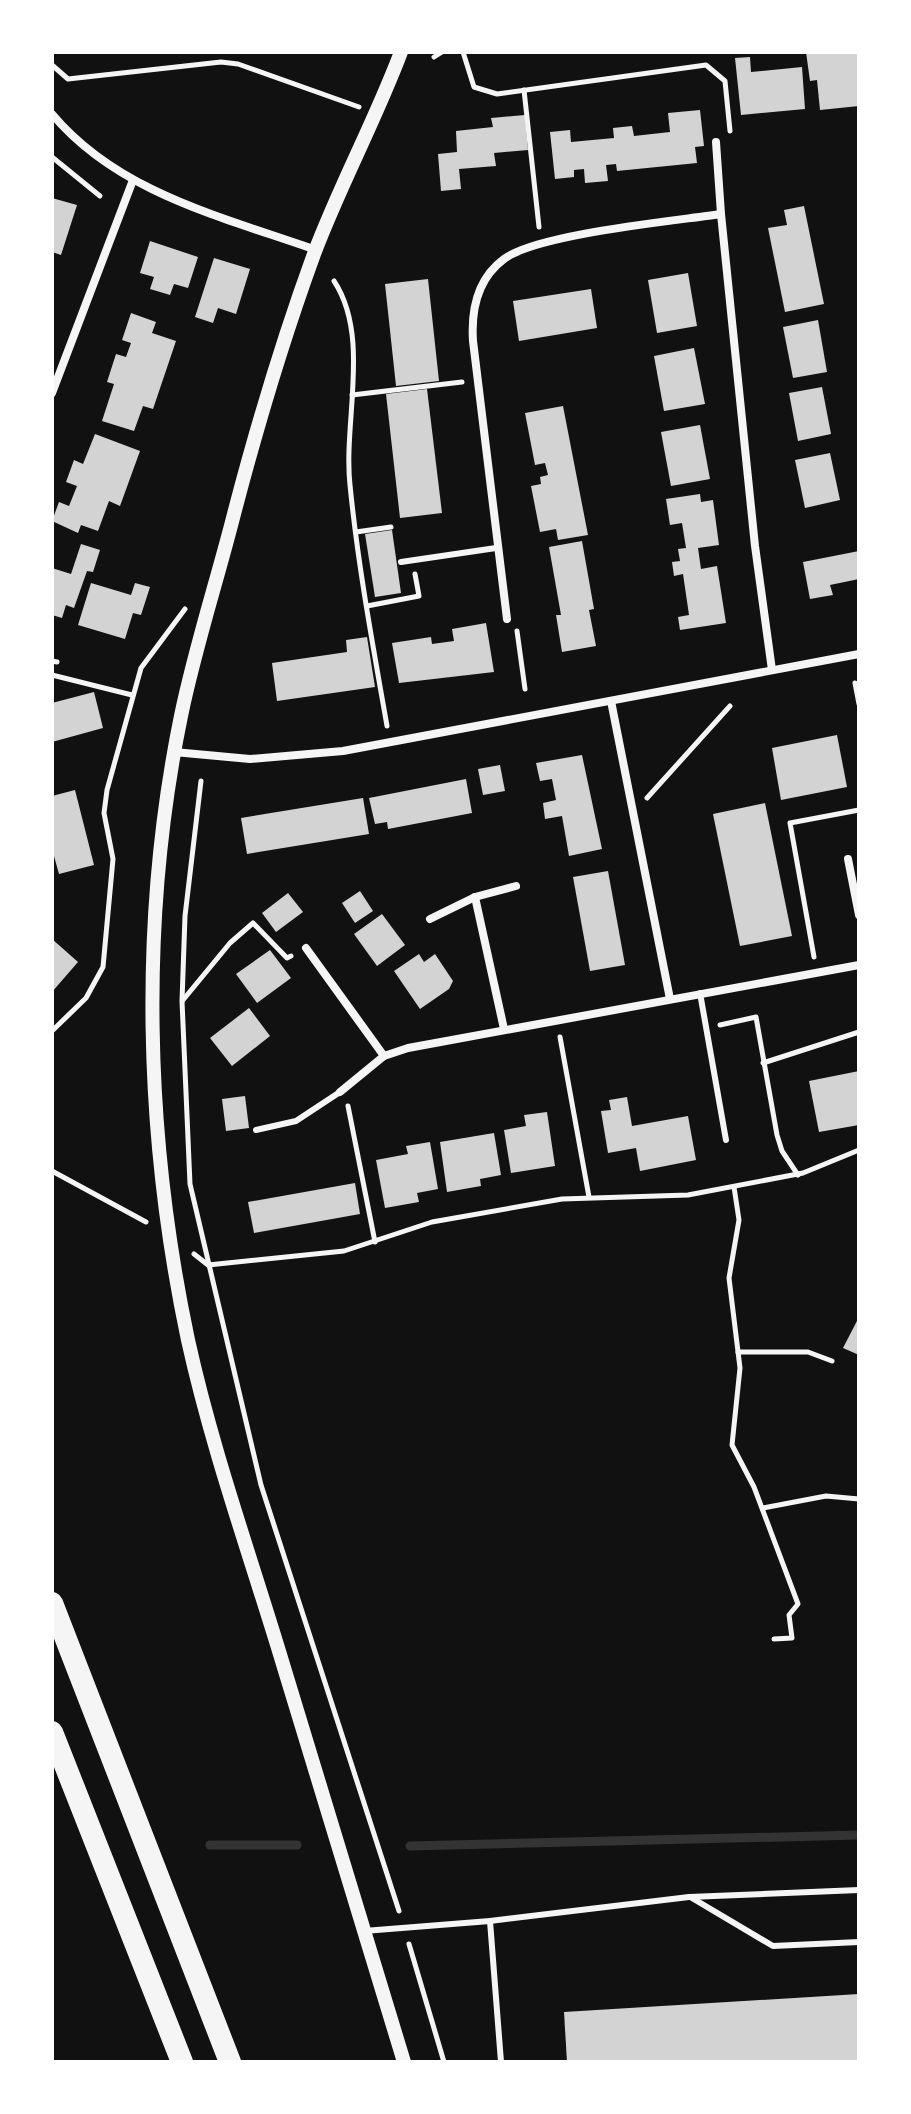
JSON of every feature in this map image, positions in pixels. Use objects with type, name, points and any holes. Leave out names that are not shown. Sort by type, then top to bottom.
[{"type":"highway","points":[[52,1603],[230,2062]]},
{"type":"highway","points":[[52,1732],[182,2062]]},
{"type":"street","points":[[401,52],[316,250],[255,435],[191,673],[174,752],[157,894],[153,986],[156,1116],[168,1234],[205,1406],[404,2062]]},
{"type":"street","points":[[52,114],[83,146],[133,180],[223,219],[316,250]]},
{"type":"street","points":[[716,142],[755,546],[772,670]]},
{"type":"street","points":[[52,393],[133,180]]},
{"type":"street","points":[[507,619],[472,333],[473,308],[483,282],[505,258],[526,248],[609,230],[721,214]]},
{"type":"street","points":[[174,752],[291,758],[343,751],[859,654]]},
{"type":"street","points":[[611,701],[670,999]]},
{"type":"street","points":[[848,859],[859,915]]},
{"type":"street","points":[[430,919],[475,897],[516,886]]},
{"type":"street","points":[[475,897],[504,1029]]},
{"type":"street","points":[[306,948],[384,1056]]},
{"type":"street","points":[[342,1090],[384,1056],[504,1029],[859,965]]},
{"type":"lane","points":[[401,562],[496,548]]},
{"type":"lane","points":[[700,993],[726,1140]]},
{"type":"lane","points":[[256,1130],[296,1121],[342,1090]]},
{"type":"lane","points":[[364,1931],[490,1921],[689,1897],[859,1890]]},
{"type":"lane","points":[[689,1897],[773,1946],[859,1942]]},
{"type":"lane","points":[[490,1921],[501,2062]]},
{"type":"path","points":[[434,57],[442,52]]},
{"type":"path","points":[[463,52],[474,87],[497,94],[706,65],[725,81],[731,141]]},
{"type":"path","points":[[52,65],[68,79],[163,71],[205,62],[238,64],[375,112]]},
{"type":"path","points":[[524,90],[539,228]]},
{"type":"path","points":[[52,157],[100,196]]},
{"type":"path","points":[[334,281],[343,300],[352,345],[348,457],[356,532],[384,712]]},
{"type":"path","points":[[352,395],[462,382]]},
{"type":"path","points":[[356,532],[391,527]]},
{"type":"path","points":[[367,606],[419,596],[413,560]]},
{"type":"path","points":[[52,1031],[86,998],[105,959],[113,859],[105,802],[132,695],[150,651],[185,609]]},
{"type":"path","points":[[507,619],[515,618],[525,689]]},
{"type":"path","points":[[52,675],[132,695]]},
{"type":"path","points":[[855,683],[859,704]]},
{"type":"path","points":[[632,813],[730,706]]},
{"type":"path","points":[[201,781],[185,916],[182,1001],[190,1184],[261,1485],[404,1927],[444,2062]]},
{"type":"path","points":[[817,973],[790,823],[859,810]]},
{"type":"path","points":[[182,1001],[230,943],[253,923],[287,958],[306,948]]},
{"type":"path","points":[[707,1028],[756,1017],[782,1151],[798,1175]]},
{"type":"path","points":[[557,1020],[589,1197]]},
{"type":"path","points":[[763,1063],[859,1032]]},
{"type":"path","points":[[342,1090],[375,1242]]},
{"type":"path","points":[[52,1171],[168,1234],[208,1265],[344,1251],[432,1222],[589,1197],[675,1197],[734,1187],[798,1175],[859,1150]]},
{"type":"path","points":[[734,1187],[739,1220],[729,1278],[738,1352],[732,1445],[763,1508],[798,1604],[789,1615],[792,1638],[774,1639]]},
{"type":"path","points":[[738,1352],[808,1352],[832,1361]]},
{"type":"path","points":[[763,1508],[826,1496],[859,1499]]},
{"type":"building","points":[[806,52],[859,52],[859,106],[820,110],[817,80],[810,81]]},
{"type":"building","points":[[750,57],[751,72],[802,67],[805,109],[741,115],[735,58]]},
{"type":"building","points":[[700,110],[704,146],[695,147],[697,163],[617,171],[616,164],[606,165],[608,181],[585,183],[584,169],[574,170],[574,177],[555,179],[550,132],[570,130],[571,142],[614,138],[613,128],[632,126],[634,136],[670,132],[668,113]]},
{"type":"building","points":[[525,115],[528,150],[494,153],[496,166],[459,169],[461,189],[441,191],[438,154],[457,152],[456,131],[493,127],[491,118]]},
{"type":"building","points":[[52,198],[77,205],[61,255],[52,252]]},
{"type":"building","points":[[804,206],[824,304],[785,312],[768,228],[787,225],[784,210]]},
{"type":"building","points":[[150,241],[198,257],[188,288],[174,284],[170,295],[150,289],[154,277],[140,273]]},
{"type":"building","points":[[214,258],[250,269],[236,314],[218,308],[213,323],[195,317]]},
{"type":"building","points":[[688,273],[697,326],[657,333],[648,280]]},
{"type":"building","points":[[428,279],[439,381],[396,386],[385,284]]},
{"type":"building","points":[[591,289],[597,328],[519,341],[513,301]]},
{"type":"building","points":[[131,313],[156,322],[152,333],[176,341],[153,409],[143,406],[134,431],[102,421],[114,384],[107,382],[116,354],[126,357],[131,343],[122,340]]},
{"type":"building","points":[[818,320],[827,372],[793,378],[783,327]]},
{"type":"building","points":[[694,348],[705,404],[664,411],[654,356]]},
{"type":"building","points":[[822,387],[831,434],[798,441],[789,393]]},
{"type":"building","points":[[427,389],[442,513],[400,518],[386,394]]},
{"type":"building","points":[[563,406],[588,535],[558,540],[556,529],[540,532],[531,486],[541,484],[540,477],[548,475],[545,463],[535,465],[525,413]]},
{"type":"building","points":[[700,425],[710,479],[671,486],[661,432]]},
{"type":"building","points":[[95,434],[140,451],[120,506],[109,501],[98,531],[81,525],[78,533],[52,521],[59,502],[69,506],[77,486],[66,482],[74,460],[83,464]]},
{"type":"building","points":[[830,453],[840,500],[805,508],[795,460]]},
{"type":"building","points":[[700,494],[701,502],[713,500],[719,545],[698,548],[701,569],[717,566],[726,623],[680,630],[678,617],[689,615],[683,574],[674,576],[672,562],[680,561],[678,549],[686,548],[682,523],[670,525],[666,499]]},
{"type":"building","points":[[392,530],[401,593],[375,597],[365,534]]},
{"type":"building","points":[[582,541],[594,609],[589,610],[596,646],[562,652],[556,615],[561,615],[549,547]]},
{"type":"building","points":[[81,544],[100,550],[93,572],[87,571],[74,608],[66,605],[62,618],[52,615],[52,568],[71,574]]},
{"type":"building","points":[[859,551],[859,579],[830,585],[833,595],[810,599],[803,562]]},
{"type":"building","points":[[91,583],[131,595],[135,583],[150,587],[141,615],[133,613],[125,639],[78,625]]},
{"type":"building","points":[[486,623],[494,672],[399,683],[392,643],[431,637],[432,644],[454,641],[452,629]]},
{"type":"building","points":[[367,637],[375,687],[277,701],[272,663],[347,652],[346,640]]},
{"type":"building","points":[[94,692],[103,728],[52,742],[52,703]]},
{"type":"building","points":[[837,735],[847,787],[781,800],[772,748]]},
{"type":"building","points":[[582,755],[602,849],[569,856],[562,816],[545,819],[543,803],[556,800],[552,779],[540,781],[536,763]]},
{"type":"building","points":[[500,765],[505,791],[483,795],[478,769]]},
{"type":"building","points":[[466,779],[472,813],[388,829],[387,822],[375,824],[369,798]]},
{"type":"building","points":[[75,790],[94,865],[59,874],[52,849],[52,796]]},
{"type":"building","points":[[363,798],[369,834],[247,854],[241,818]]},
{"type":"building","points":[[765,803],[792,936],[740,946],[713,814]]},
{"type":"building","points":[[608,871],[625,965],[590,971],[573,877]]},
{"type":"building","points":[[360,891],[373,911],[355,923],[342,903]]},
{"type":"building","points":[[288,893],[303,912],[276,932],[262,913]]},
{"type":"building","points":[[382,914],[405,945],[377,966],[354,934]]},
{"type":"building","points":[[52,939],[78,962],[52,992]]},
{"type":"building","points":[[270,950],[291,978],[257,1003],[236,974]]},
{"type":"building","points":[[419,954],[424,962],[435,954],[453,981],[449,989],[420,1009],[394,971]]},
{"type":"building","points":[[249,1008],[270,1036],[232,1066],[210,1038]]},
{"type":"building","points":[[859,1071],[859,1125],[819,1132],[809,1081]]},
{"type":"building","points":[[245,1096],[249,1128],[226,1131],[222,1099]]},
{"type":"building","points":[[627,1097],[632,1126],[688,1116],[696,1160],[640,1171],[636,1148],[608,1153],[601,1111],[611,1110],[609,1100]]},
{"type":"building","points":[[547,1112],[555,1166],[511,1173],[504,1130],[526,1126],[524,1115]]},
{"type":"building","points":[[494,1133],[501,1175],[480,1179],[481,1186],[447,1192],[440,1142]]},
{"type":"building","points":[[430,1142],[438,1189],[417,1193],[419,1202],[385,1208],[376,1160],[408,1154],[406,1146]]},
{"type":"building","points":[[355,1183],[360,1214],[254,1233],[248,1202]]},
{"type":"building","points":[[859,1317],[859,1355],[843,1348]]},
{"type":"building","points":[[859,1994],[859,2062],[567,2062],[564,2012]]},
{"type":"waterway","points":[[410,1846],[859,1835]]},
{"type":"waterway","points":[[210,1845],[297,1845]]}]
